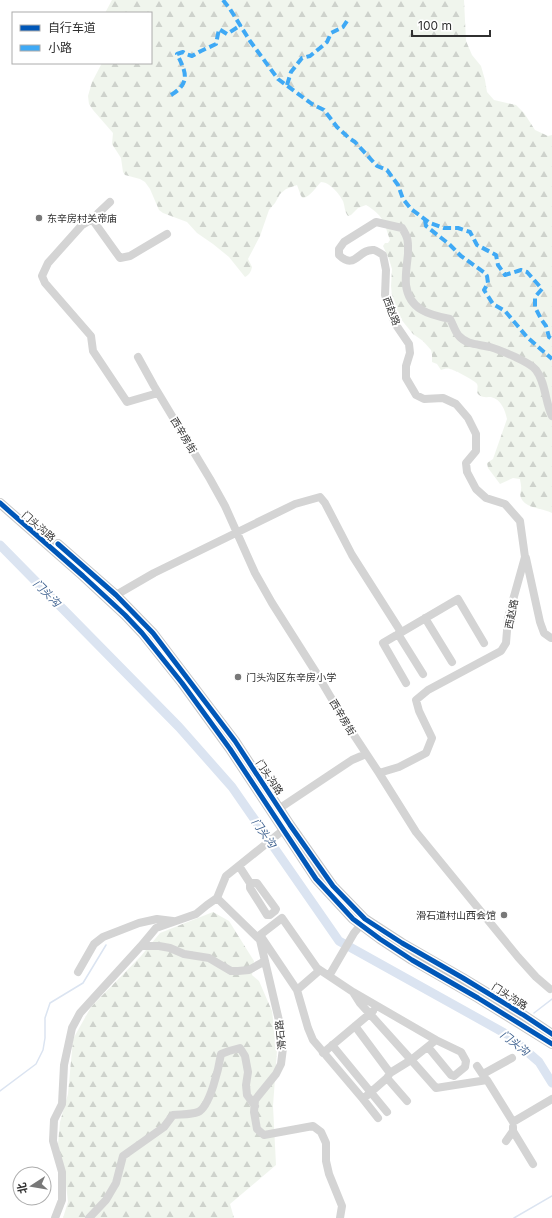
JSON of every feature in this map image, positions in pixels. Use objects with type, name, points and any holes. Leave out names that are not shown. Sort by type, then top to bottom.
[{"type":"main road","name":"门头沟路","points":[[0,495],[153,633],[235,740],[280,808],[284,830]]},
{"type":"main road","name":"门头沟路","points":[[0,504],[83,576],[113,598],[184,686],[230,749],[284,830],[363,922],[380,939],[412,960],[478,998],[552,1044]]},
{"type":"main road","name":"门头沟路","points":[[363,922],[463,978],[552,1034]]},
{"type":"street","points":[[110,202],[92,219],[82,225],[48,263],[42,276],[45,283],[91,336],[93,350],[127,402],[158,392]]},
{"type":"street","points":[[92,219],[120,258],[130,256],[167,234]]},
{"type":"street","name":"西赵路","points":[[379,773],[399,767],[426,753],[432,738],[430,731],[419,711],[416,700],[428,690],[501,651],[504,647],[506,643],[508,618],[525,557],[520,521],[505,504],[486,498],[476,489],[467,472],[466,463],[476,451],[476,434],[468,418],[456,404],[443,398],[424,399],[416,395],[406,378],[406,366],[410,353],[409,344],[394,322],[385,295],[386,270],[383,255],[376,250],[367,251],[351,261],[345,261],[339,255],[339,249],[344,242],[376,222],[402,228],[408,237],[406,285],[410,298],[419,309],[431,315],[450,320],[458,335],[468,343],[491,347],[529,363],[537,370],[544,386],[549,410],[552,416]]},
{"type":"street","name":"西辛房街","points":[[138,357],[225,506],[255,573],[272,603],[346,723],[416,832],[518,958],[550,989]]},
{"type":"street","points":[[113,598],[154,573],[295,504],[320,497],[325,503],[352,555],[400,633],[423,674]]},
{"type":"street","points":[[525,557],[540,622],[544,633],[552,638]]},
{"type":"street","points":[[406,683],[383,643],[458,599],[484,643]]},
{"type":"street","points":[[425,618],[452,662]]},
{"type":"street","points":[[280,808],[352,760],[366,754]]},
{"type":"street","points":[[55,1218],[62,1200],[62,1172],[52,1141],[54,1120],[62,1104],[64,1065],[72,1028],[80,1014],[156,928],[196,914],[207,904],[217,898],[226,876],[284,830]]},
{"type":"street","points":[[239,866],[250,883]]},
{"type":"street","name":"滑石路","points":[[217,898],[260,940],[281,1028],[283,1048],[281,1064],[276,1074],[255,1100],[255,1106]]},
{"type":"street","points":[[378,1118],[313,1040],[297,990],[260,935],[282,918],[317,968],[353,992],[436,1040],[461,1052],[465,1057],[465,1067],[454,1076],[451,1075],[428,1047]]},
{"type":"street","points":[[78,972],[94,944],[103,937],[157,919],[173,921]]},
{"type":"street","points":[[329,976],[363,922]]},
{"type":"street","points":[[141,946],[159,946],[170,948],[188,955],[209,958],[231,971],[249,970],[265,961]]},
{"type":"street","points":[[297,990],[320,970]]},
{"type":"street","points":[[353,992],[436,1088],[485,1077],[512,1058]]},
{"type":"street","points":[[323,1053],[378,1006]]},
{"type":"street","points":[[355,1026],[407,1101]]},
{"type":"street","points":[[363,1099],[389,1076],[436,1040]]},
{"type":"street","points":[[332,1045],[387,1112]]},
{"type":"street","points":[[89,1218],[106,1200],[116,1183],[123,1156],[164,1127],[173,1116],[201,1111],[207,1102],[218,1070],[221,1054],[240,1048],[244,1056],[248,1072],[246,1095],[255,1106],[254,1112],[257,1129],[264,1135],[313,1126],[321,1132],[326,1143],[326,1161],[329,1174],[342,1206],[340,1218]]},
{"type":"street","points":[[478,1066],[513,1122],[513,1131],[533,1164]]},
{"type":"street","points":[[513,1122],[551,1100]]},
{"type":"street","points":[[506,1141],[513,1131]]},
{"type":"green space","points":[[112,0],[464,0],[466,41],[472,55],[481,66],[487,92],[494,100],[516,105],[524,113],[535,130],[548,136],[552,135],[552,513],[523,502],[520,496],[520,479],[513,478],[500,484],[488,468],[487,463],[493,459],[507,419],[500,402],[491,397],[479,395],[477,393],[478,387],[476,382],[460,373],[447,369],[441,370],[437,364],[432,362],[431,350],[423,341],[413,334],[400,318],[392,296],[392,269],[383,246],[390,240],[382,220],[376,212],[366,205],[358,208],[348,216],[343,201],[339,195],[334,188],[324,182],[321,182],[310,194],[303,198],[297,185],[286,189],[280,194],[269,210],[260,236],[248,259],[252,267],[251,270],[245,277],[229,257],[197,233],[187,222],[159,210],[150,189],[145,182],[125,175],[123,172],[121,158],[112,144],[113,133],[93,110],[89,104],[88,96],[92,82],[101,64],[152,64],[152,12],[106,12]]},
{"type":"green space","points":[[213,912],[229,921],[254,961],[252,975],[259,981],[272,1011],[277,1051],[273,1106],[276,1165],[230,1204],[234,1218],[63,1218],[68,1202],[65,1175],[58,1144],[60,1122],[68,1094],[73,1039],[91,1007],[141,956],[160,933]]},
{"type":"waterway","name":"门头沟","points":[[0,545],[179,727],[232,787],[339,941],[508,1035],[539,1062],[552,1083]]},
{"type":"waterway","points":[[0,1091],[36,1064],[43,1050],[45,1038],[45,1018],[50,1003],[83,983],[106,945]]},
{"type":"waterway","points":[[534,1013],[552,999]]},
{"type":"waterway","points":[[514,1218],[552,1196]]},
{"type":"marked path","points":[[223,0],[250,41],[278,79],[312,104],[324,110],[337,127],[355,142],[377,166],[387,170],[398,185],[403,199],[411,209],[430,223],[444,228],[458,228],[470,232],[477,245],[496,255],[498,265],[505,275],[521,270],[527,272],[542,289],[535,297],[535,307],[546,326],[549,337],[552,339]]},
{"type":"marked path","points":[[287,85],[291,72],[302,58],[310,56],[320,48],[327,42],[331,33],[343,27],[349,18]]},
{"type":"marked path","points":[[171,95],[182,86],[185,77],[183,66],[177,54],[183,52],[192,56],[216,44],[219,29],[227,34],[241,25]]},
{"type":"marked path","points":[[425,220],[426,226],[449,244],[461,256],[485,273],[488,283],[484,290],[493,304],[505,311],[527,337],[552,359]]},
{"type":"cycle path","points":[[0,503],[83,576],[142,633],[182,683],[230,749],[316,879],[353,919],[412,960],[478,998],[552,1044]]},
{"type":"cycle path","points":[[58,544],[116,595],[153,633],[235,741],[290,825],[333,886],[365,919],[402,943],[522,1014],[552,1034]]},
{"type":"place","name":"东辛房村关帝庙","points":[[39,218]]},
{"type":"place","name":"门头沟区东辛房小学","points":[[238,677]]},
{"type":"place","name":"滑石道村山西会馆","points":[[504,915]]}]
